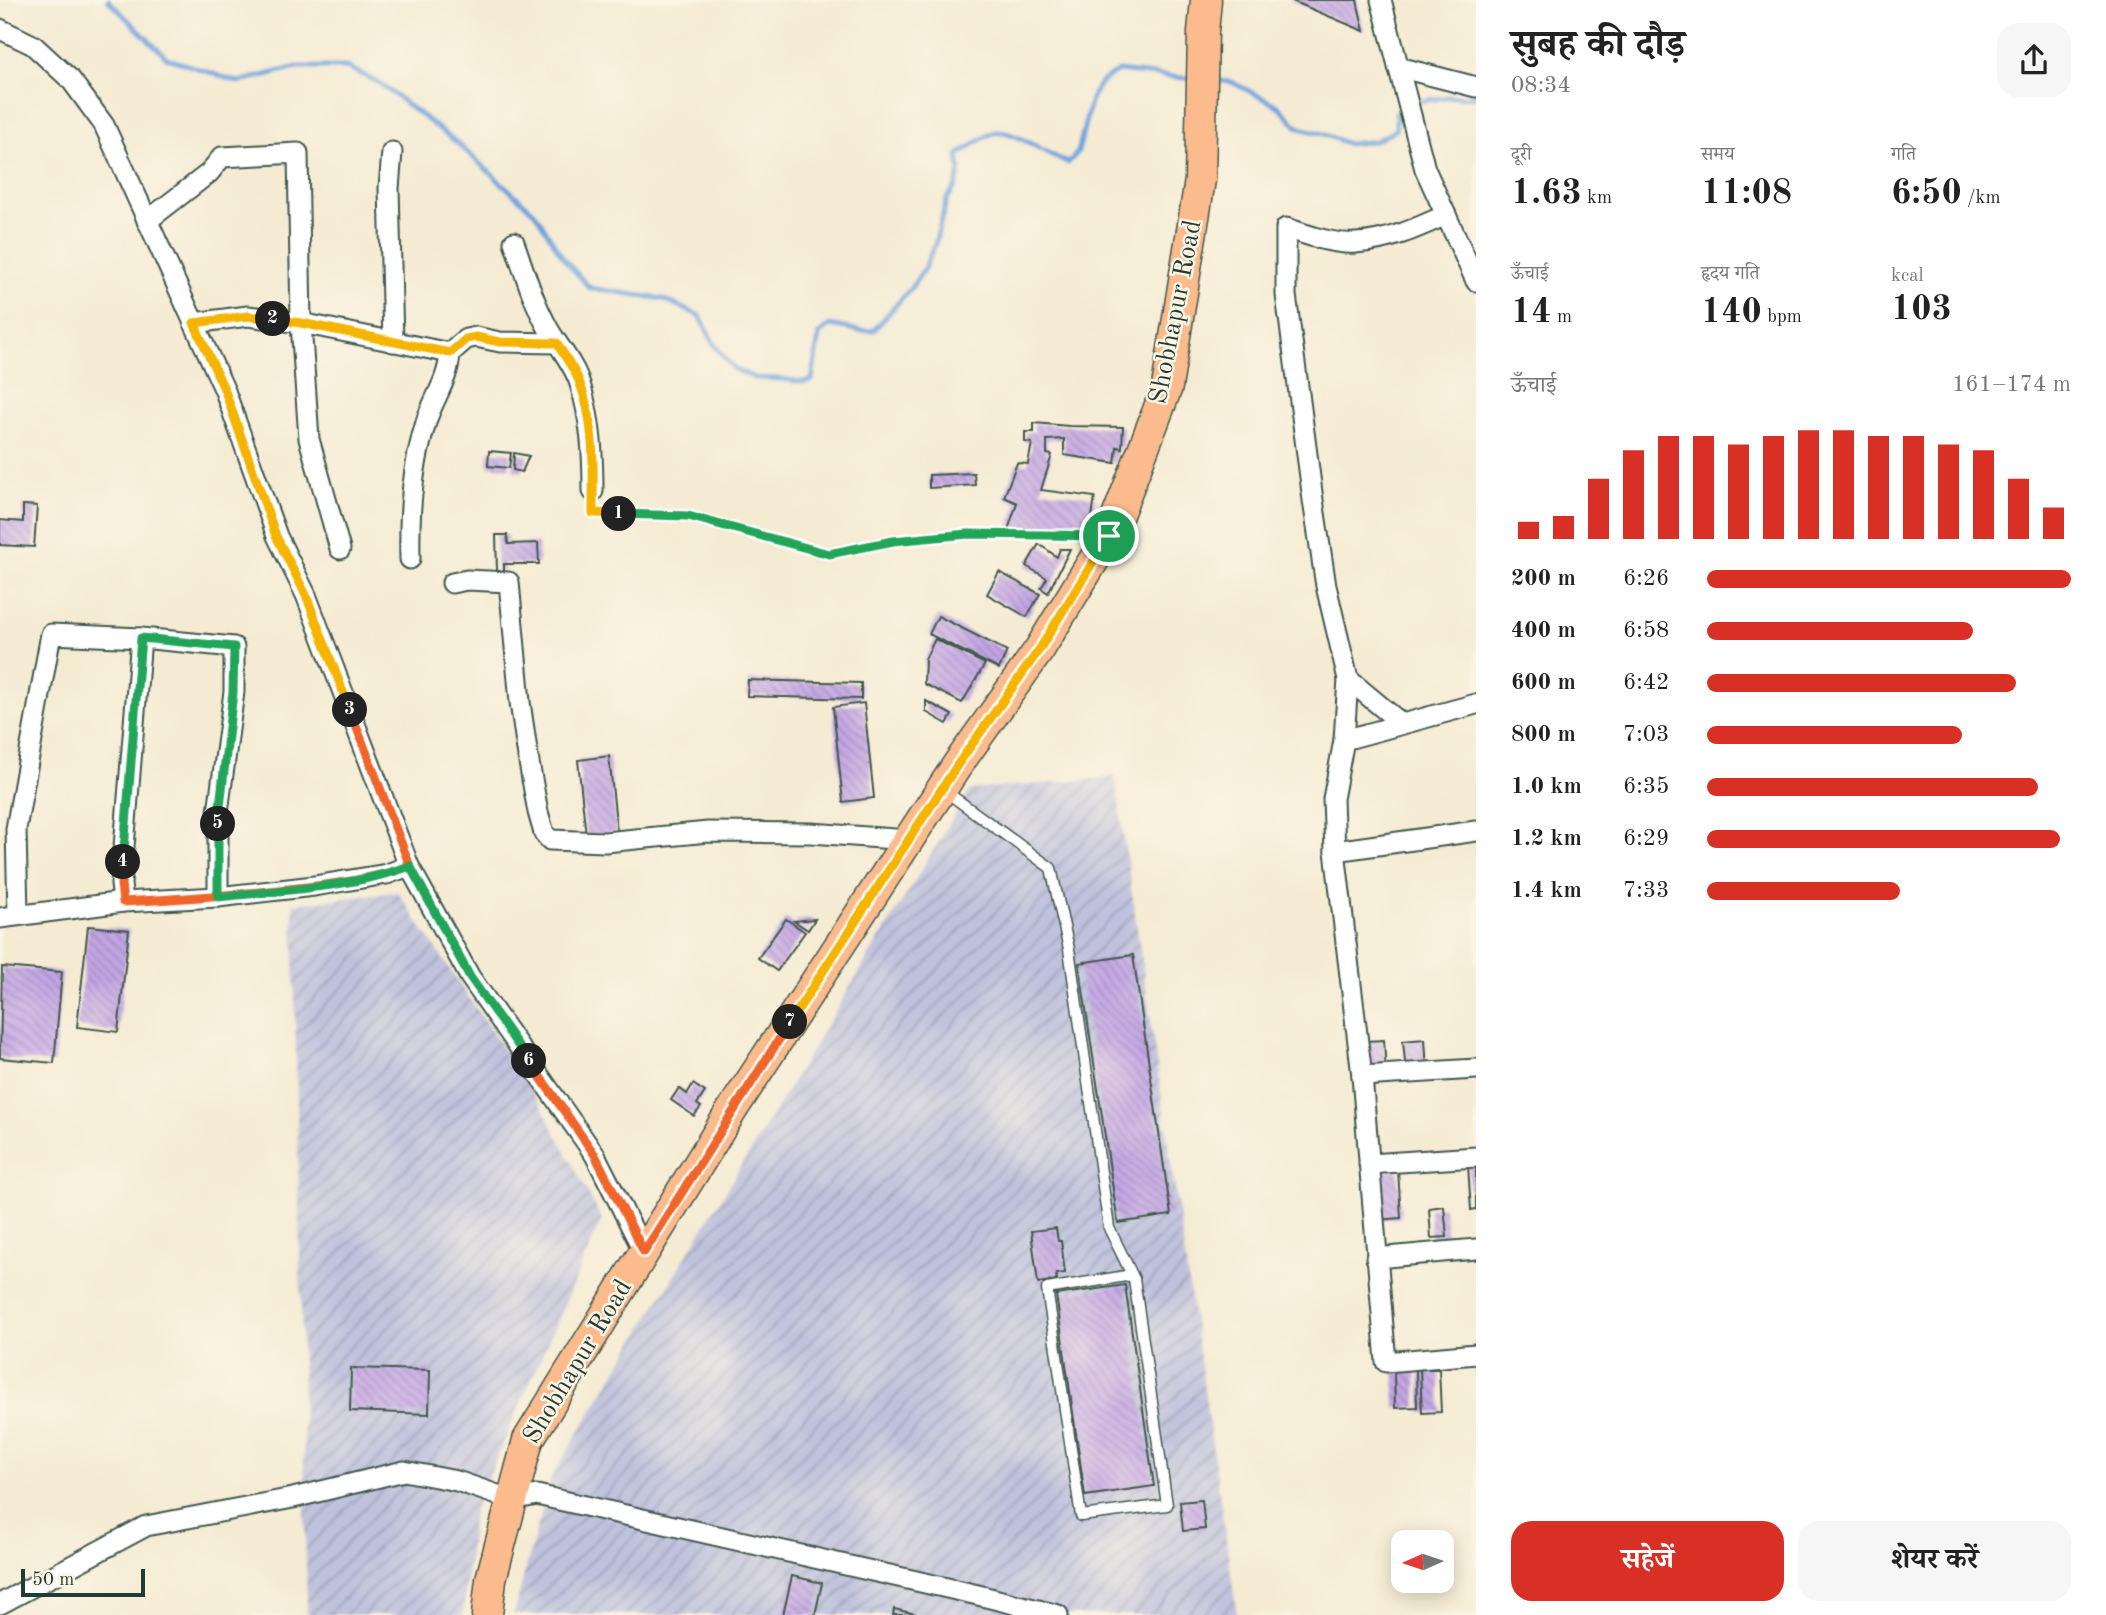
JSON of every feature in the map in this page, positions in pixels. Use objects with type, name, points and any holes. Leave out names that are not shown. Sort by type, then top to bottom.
[{"type":"main road","name":"Shobhapur Road","points":[[487,1615],[491,1579],[528,1440],[732,1110],[942,789],[1039,650],[1109,536],[1167,387],[1200,180],[1206,0]]},
{"type":"street","points":[[1381,0],[1425,169],[1476,281]]},
{"type":"street","points":[[0,29],[33,45],[71,80],[104,125],[225,391],[276,536],[306,595],[410,866],[470,977],[595,1155],[644,1252]]},
{"type":"street","points":[[1398,67],[1476,87]]},
{"type":"street","points":[[392,152],[389,188],[393,342]]},
{"type":"street","points":[[147,221],[209,173],[222,157],[298,153],[301,323],[309,439],[340,549]]},
{"type":"street","points":[[1446,215],[1400,235],[1355,243],[1316,237],[1286,228],[1286,295],[1326,586],[1348,679],[1344,740],[1333,799],[1335,851],[1362,1076],[1386,1362],[1476,1354]]},
{"type":"street","points":[[514,242],[530,288],[579,380],[593,444],[593,491]]},
{"type":"street","points":[[194,323],[248,316],[301,323],[450,353]]},
{"type":"street","points":[[410,559],[409,510],[413,478],[427,419],[449,368],[450,353],[466,339],[476,337],[500,342],[557,343]]},
{"type":"street","points":[[452,583],[467,580],[509,582],[528,757],[538,812],[544,833],[550,840],[605,842],[708,832],[811,833],[909,840]]},
{"type":"street","points":[[218,897],[218,812],[233,692],[234,647],[141,638],[51,634],[16,829],[9,916],[123,902],[218,897],[314,886],[387,874],[410,866]]},
{"type":"street","points":[[123,902],[121,884],[141,638]]},
{"type":"street","points":[[1348,679],[1402,724]]},
{"type":"street","points":[[1344,740],[1476,704]]},
{"type":"street","points":[[1335,851],[1476,831]]},
{"type":"street","points":[[1362,1076],[1476,1069]]},
{"type":"street","points":[[1369,1164],[1476,1157]]},
{"type":"street","points":[[1376,1258],[1476,1249]]},
{"type":"street","points":[[0,1604],[146,1526],[293,1498],[404,1471],[457,1481],[512,1500],[537,1495],[1058,1615]]},
{"type":"lane","points":[[942,789],[1051,868],[1069,949],[1109,1228],[1132,1275],[1167,1505],[1081,1516],[1047,1289],[1132,1275]]},
{"type":"path","points":[[593,491],[593,513],[688,516],[829,554],[893,541],[968,534],[1109,536]]},
{"type":"shaded area","points":[[1115,777],[1237,1615],[513,1615],[551,1478],[970,790]]},
{"type":"shaded area","points":[[398,892],[542,1107],[602,1219],[473,1512],[463,1615],[307,1615],[293,904]]},
{"type":"building","points":[[1290,0],[1357,0],[1364,31]]},
{"type":"building","points":[[1034,423],[1123,427],[1122,448],[1117,447],[1115,463],[1064,455],[1064,439],[1047,440],[1047,454],[1052,455],[1041,490],[1095,497],[1090,531],[1008,530],[1017,503],[1004,497],[1017,463],[1028,464],[1032,443],[1025,442],[1025,432],[1034,432]]},
{"type":"building","points":[[489,451],[511,453],[509,468],[488,466]]},
{"type":"building","points":[[514,453],[529,456],[522,472],[513,470]]},
{"type":"building","points":[[974,473],[975,485],[929,488],[929,475]]},
{"type":"building","points":[[23,505],[37,506],[34,547],[0,545],[0,520],[23,522]]},
{"type":"building","points":[[496,535],[507,535],[508,544],[538,543],[539,564],[504,564],[504,571],[497,571]]},
{"type":"building","points":[[1039,544],[1057,557],[1060,549],[1070,549],[1048,593],[1041,588],[1047,578],[1026,566]]},
{"type":"building","points":[[999,572],[1040,594],[1027,617],[987,594]]},
{"type":"building","points":[[938,616],[1007,651],[999,669],[929,634]]},
{"type":"building","points":[[935,639],[985,664],[962,703],[924,684],[925,659]]},
{"type":"building","points":[[748,680],[861,683],[861,699],[747,696]]},
{"type":"building","points":[[926,701],[952,715],[947,724],[926,712]]},
{"type":"building","points":[[864,703],[874,798],[843,802],[833,707]]},
{"type":"building","points":[[609,756],[617,832],[586,836],[578,760]]},
{"type":"building","points":[[786,919],[805,932],[777,971],[758,958]]},
{"type":"building","points":[[815,919],[808,930],[794,921]]},
{"type":"building","points":[[88,926],[129,930],[118,1032],[77,1027]]},
{"type":"building","points":[[1133,955],[1171,1215],[1118,1223],[1079,963]]},
{"type":"building","points":[[2,967],[62,972],[54,1063],[0,1058]]},
{"type":"building","points":[[1425,1039],[1427,1070],[1406,1072],[1403,1041]]},
{"type":"building","points":[[1384,1040],[1386,1073],[1369,1074],[1366,1041]]},
{"type":"building","points":[[693,1084],[705,1092],[697,1104],[701,1107],[694,1116],[671,1100],[679,1088],[687,1094]]},
{"type":"building","points":[[1476,1165],[1476,1209],[1471,1210],[1468,1166]]},
{"type":"building","points":[[1398,1170],[1401,1218],[1378,1220],[1375,1172]]},
{"type":"building","points":[[1444,1206],[1447,1237],[1431,1238],[1429,1208]]},
{"type":"building","points":[[1056,1228],[1058,1241],[1061,1241],[1065,1273],[1056,1274],[1057,1280],[1038,1283],[1031,1231]]},
{"type":"building","points":[[1125,1285],[1154,1486],[1085,1496],[1056,1295]]},
{"type":"building","points":[[351,1368],[430,1370],[429,1414],[350,1411]]},
{"type":"building","points":[[1416,1369],[1417,1407],[1395,1408],[1394,1370]]},
{"type":"building","points":[[1420,1369],[1439,1369],[1441,1412],[1422,1413]]},
{"type":"building","points":[[1202,1500],[1205,1529],[1183,1531],[1180,1502]]},
{"type":"building","points":[[792,1576],[822,1583],[815,1615],[783,1615]]},
{"type":"building","points":[[894,1609],[916,1614],[916,1615],[893,1615]]},
{"type":"waterway","points":[[108,0],[167,58],[238,82],[297,67],[347,67],[379,83],[456,142],[535,213],[564,259],[590,288],[663,299],[700,316],[715,346],[734,369],[755,378],[803,382],[812,380],[819,334],[830,325],[860,331],[874,330],[924,269],[935,244],[947,199],[956,186],[960,169],[958,155],[986,136],[1003,132],[1068,163],[1078,152],[1091,99],[1101,82],[1118,71],[1193,79]]},
{"type":"waterway","points":[[1210,80],[1232,82],[1278,106],[1299,128],[1348,144],[1375,141],[1396,130],[1396,113]]},
{"type":"waterway","points":[[1421,101],[1476,96]]},
{"type":"route","points":[[1109,536],[968,534],[893,541],[829,554],[688,516],[593,513],[593,444],[587,411],[579,380],[557,343],[500,342],[476,337],[466,339],[450,353],[301,323],[248,316],[194,323],[225,391],[276,536],[306,595],[410,866],[387,874],[314,886],[218,897],[123,902],[121,884],[141,638],[234,647],[233,692],[218,812],[218,897],[314,886],[387,874],[410,866],[470,977],[595,1155],[644,1252],[732,1110],[958,764],[1039,650],[1109,536]]}]
